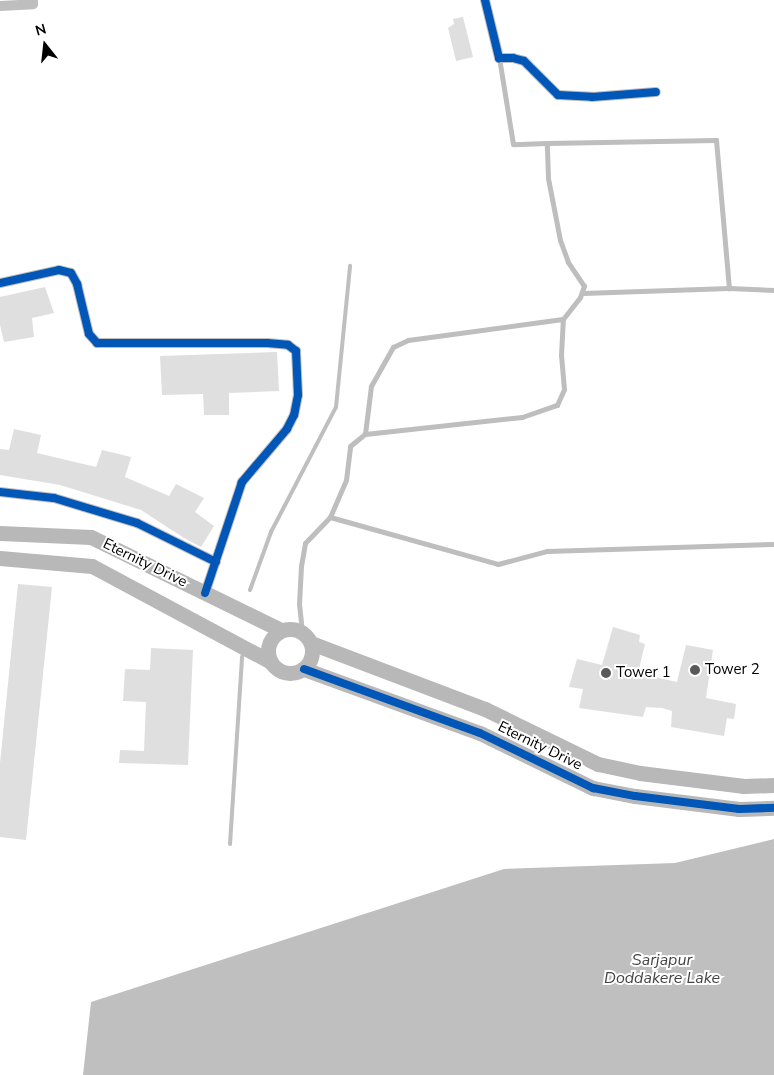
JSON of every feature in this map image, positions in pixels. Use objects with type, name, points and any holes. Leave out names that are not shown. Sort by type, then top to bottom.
[{"type":"street","points":[[0,6],[33,4],[33,0]]},
{"type":"street","points":[[485,0],[498,58],[513,58],[524,61],[558,95],[592,97],[656,92]]},
{"type":"street","points":[[0,283],[59,270],[72,273],[77,284],[89,334],[97,343],[267,343],[288,345],[296,351],[298,395],[294,416],[287,429],[242,482],[205,593]]},
{"type":"street","points":[[0,492],[54,498],[137,523],[216,562]]},
{"type":"street","name":"Eternity Drive","points":[[0,532],[91,536],[281,630],[296,629],[307,637],[485,709],[598,764],[640,773],[744,786],[774,785]]},
{"type":"street","points":[[20,560],[27,534]]},
{"type":"street","name":"Eternity Drive","points":[[0,558],[92,566],[271,662],[283,672],[290,673],[304,669],[480,732],[593,788],[635,796],[739,809],[774,808]]},
{"type":"street","points":[[271,662],[268,656],[270,641],[281,630]]},
{"type":"street","points":[[304,669],[312,657],[307,637]]},
{"type":"lane","points":[[498,58],[513,144],[716,140],[729,288]]},
{"type":"lane","points":[[307,637],[299,604],[301,566],[305,543],[330,517],[346,480],[350,446],[365,434],[522,417],[556,405],[564,389],[561,355],[563,319],[583,293],[584,286],[568,262],[560,240],[548,178],[547,143]]},
{"type":"lane","points":[[583,293],[729,288],[774,290]]},
{"type":"lane","points":[[365,434],[371,386],[393,347],[408,340],[563,319]]},
{"type":"lane","points":[[330,517],[498,564],[546,551],[774,544]]},
{"type":"water","name":"Sarjapur Doddakere Lake","points":[[774,839],[774,1075],[83,1075],[91,1002],[504,869],[675,863]]},
{"type":"building","points":[[463,17],[473,57],[456,61],[448,28],[454,24],[453,19]]},
{"type":"building","points":[[45,287],[54,313],[32,318],[34,337],[4,342],[0,325],[0,297]]},
{"type":"building","points":[[277,352],[279,391],[229,393],[229,415],[204,415],[203,394],[162,395],[160,356]]},
{"type":"building","points":[[14,429],[41,435],[37,453],[96,467],[102,450],[131,457],[125,477],[169,496],[176,484],[204,498],[195,512],[214,526],[201,547],[141,510],[60,485],[0,475],[0,449],[9,450]]},
{"type":"building","points":[[18,584],[52,587],[26,840],[0,837],[0,763]]},
{"type":"building","points":[[613,627],[640,635],[639,642],[645,644],[638,673],[677,682],[686,645],[713,650],[706,698],[736,704],[734,719],[727,718],[724,736],[671,727],[672,711],[662,708],[646,707],[643,717],[579,708],[583,689],[569,687],[577,659],[602,665]]},
{"type":"building","points":[[151,648],[193,650],[188,765],[119,763],[120,750],[144,751],[146,702],[123,701],[125,669],[150,670]]},
{"type":"waterway","points":[[250,590],[271,532],[336,407],[350,266]]},
{"type":"waterway","points":[[230,844],[242,656]]},
{"type":"cycle path","points":[[485,0],[499,58],[513,58],[524,61],[558,95],[592,97],[656,92]]},
{"type":"cycle path","points":[[0,283],[59,270],[71,273],[77,284],[89,334],[97,343],[267,343],[288,345],[296,351],[298,395],[294,415],[287,429],[242,482],[205,593]]},
{"type":"cycle path","points":[[0,492],[54,498],[137,523],[216,562]]},
{"type":"cycle path","points":[[304,669],[480,733],[593,788],[635,796],[739,809],[774,808]]},
{"type":"place","name":"Tower 2","points":[[695,670]]},
{"type":"place","name":"Tower 1","points":[[606,673]]}]
